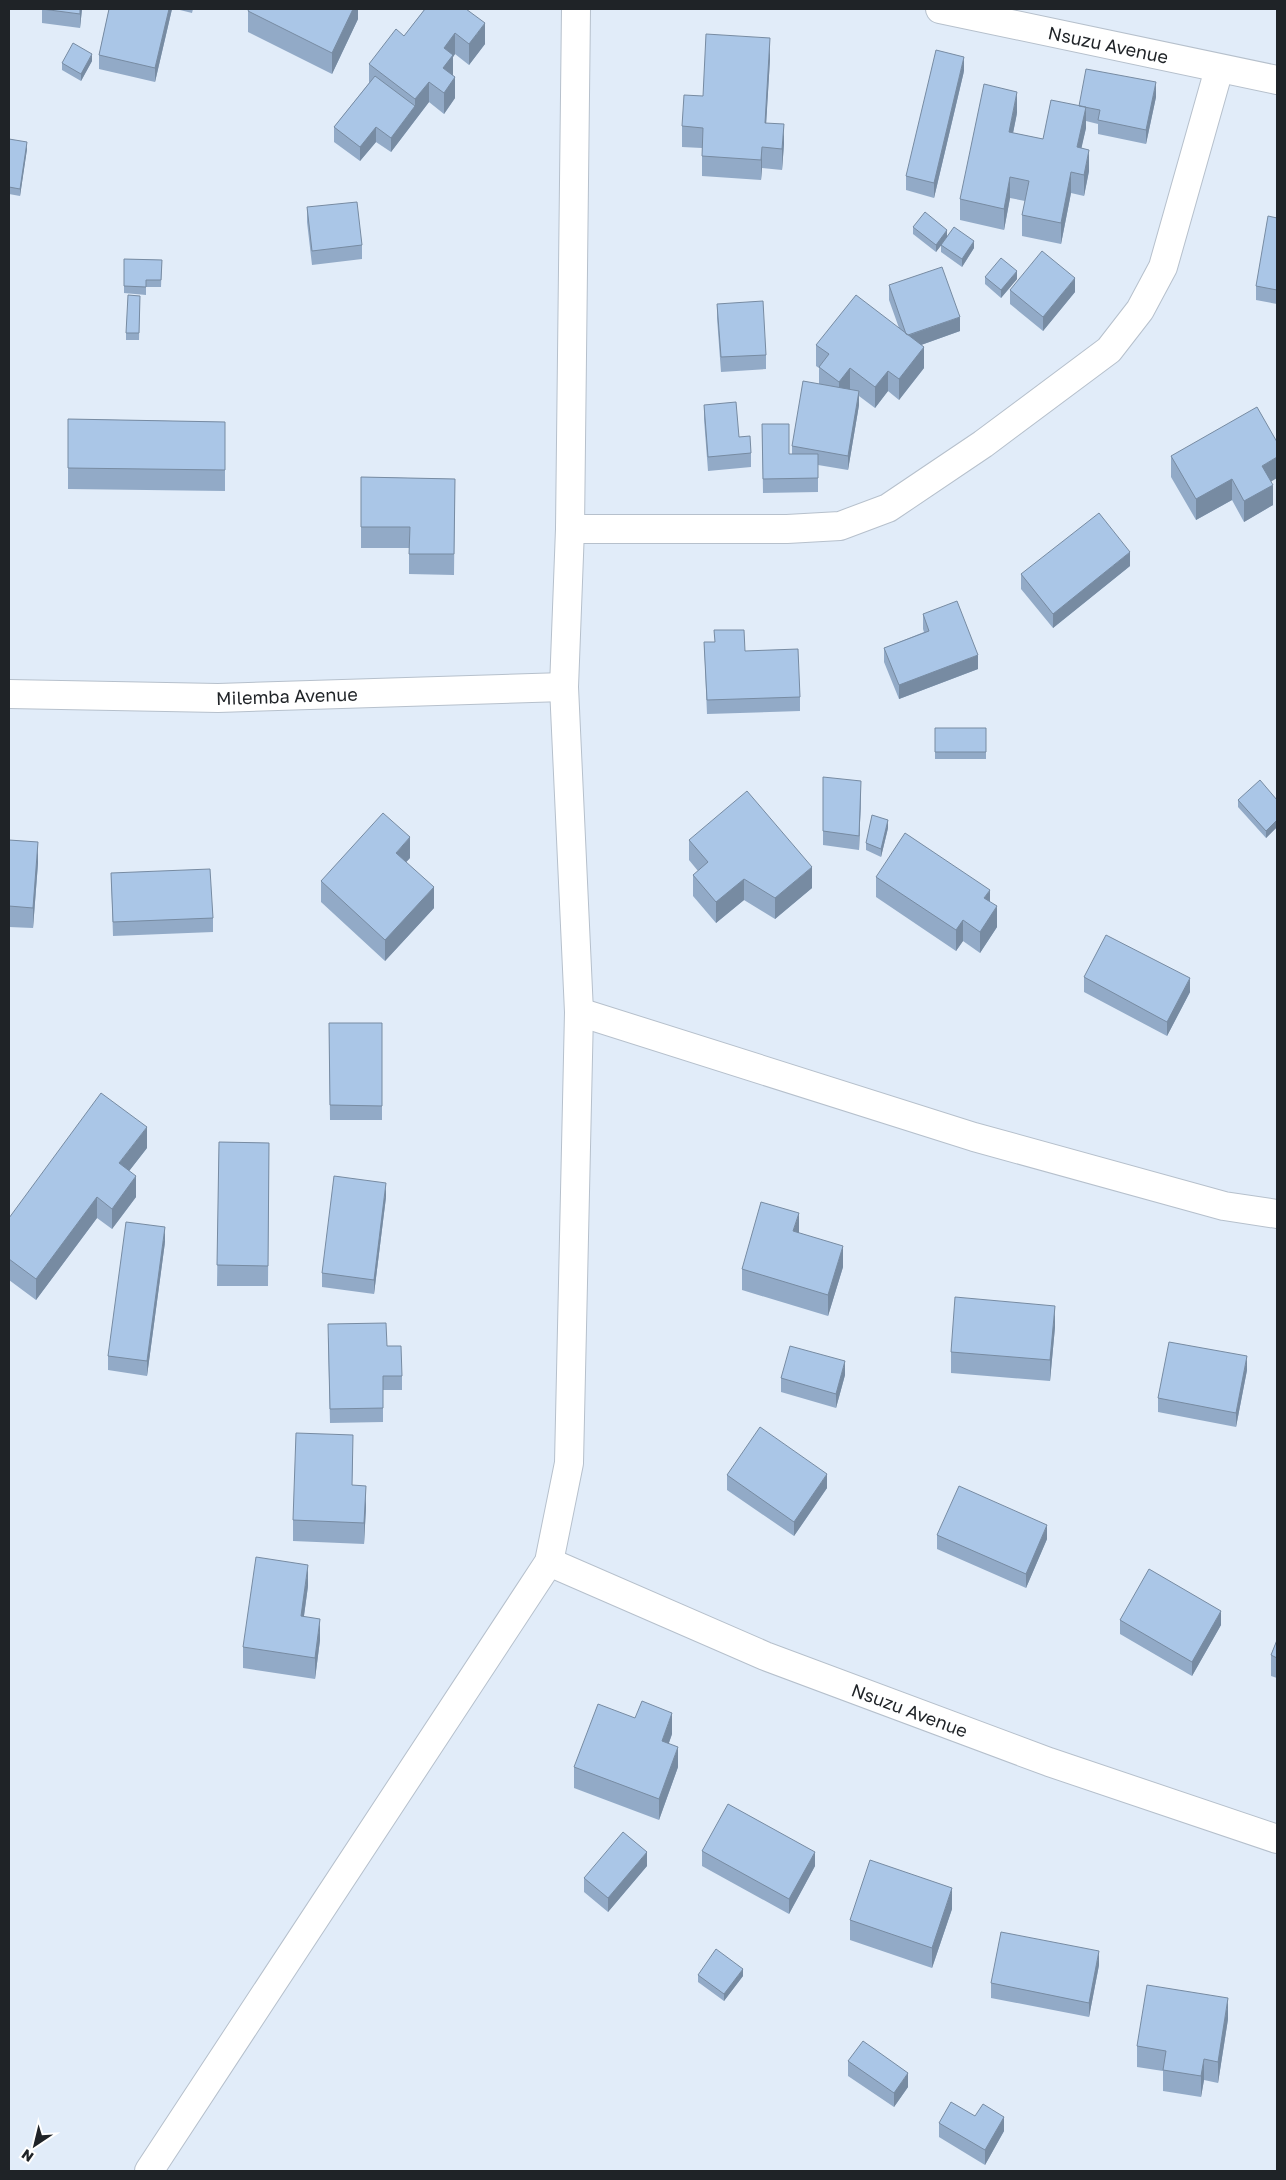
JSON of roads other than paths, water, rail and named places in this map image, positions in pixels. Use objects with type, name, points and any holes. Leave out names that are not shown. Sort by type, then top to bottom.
[{"type":"street","points":[[150,2171],[550,1562],[570,1463],[579,1012],[564,687],[570,529],[576,9]]},
{"type":"street","name":"Nsuzu Avenue","points":[[940,9],[1277,80]]},
{"type":"street","points":[[570,529],[787,529],[840,526],[888,508],[983,444],[1109,350],[1140,310],[1163,268],[1219,69]]},
{"type":"street","name":"Milemba Avenue","points":[[9,694],[218,698],[564,687]]},
{"type":"street","points":[[579,1012],[974,1138],[1224,1206],[1277,1214]]},
{"type":"street","name":"Nsuzu Avenue","points":[[550,1562],[765,1656],[1049,1762],[1277,1839]]}]
